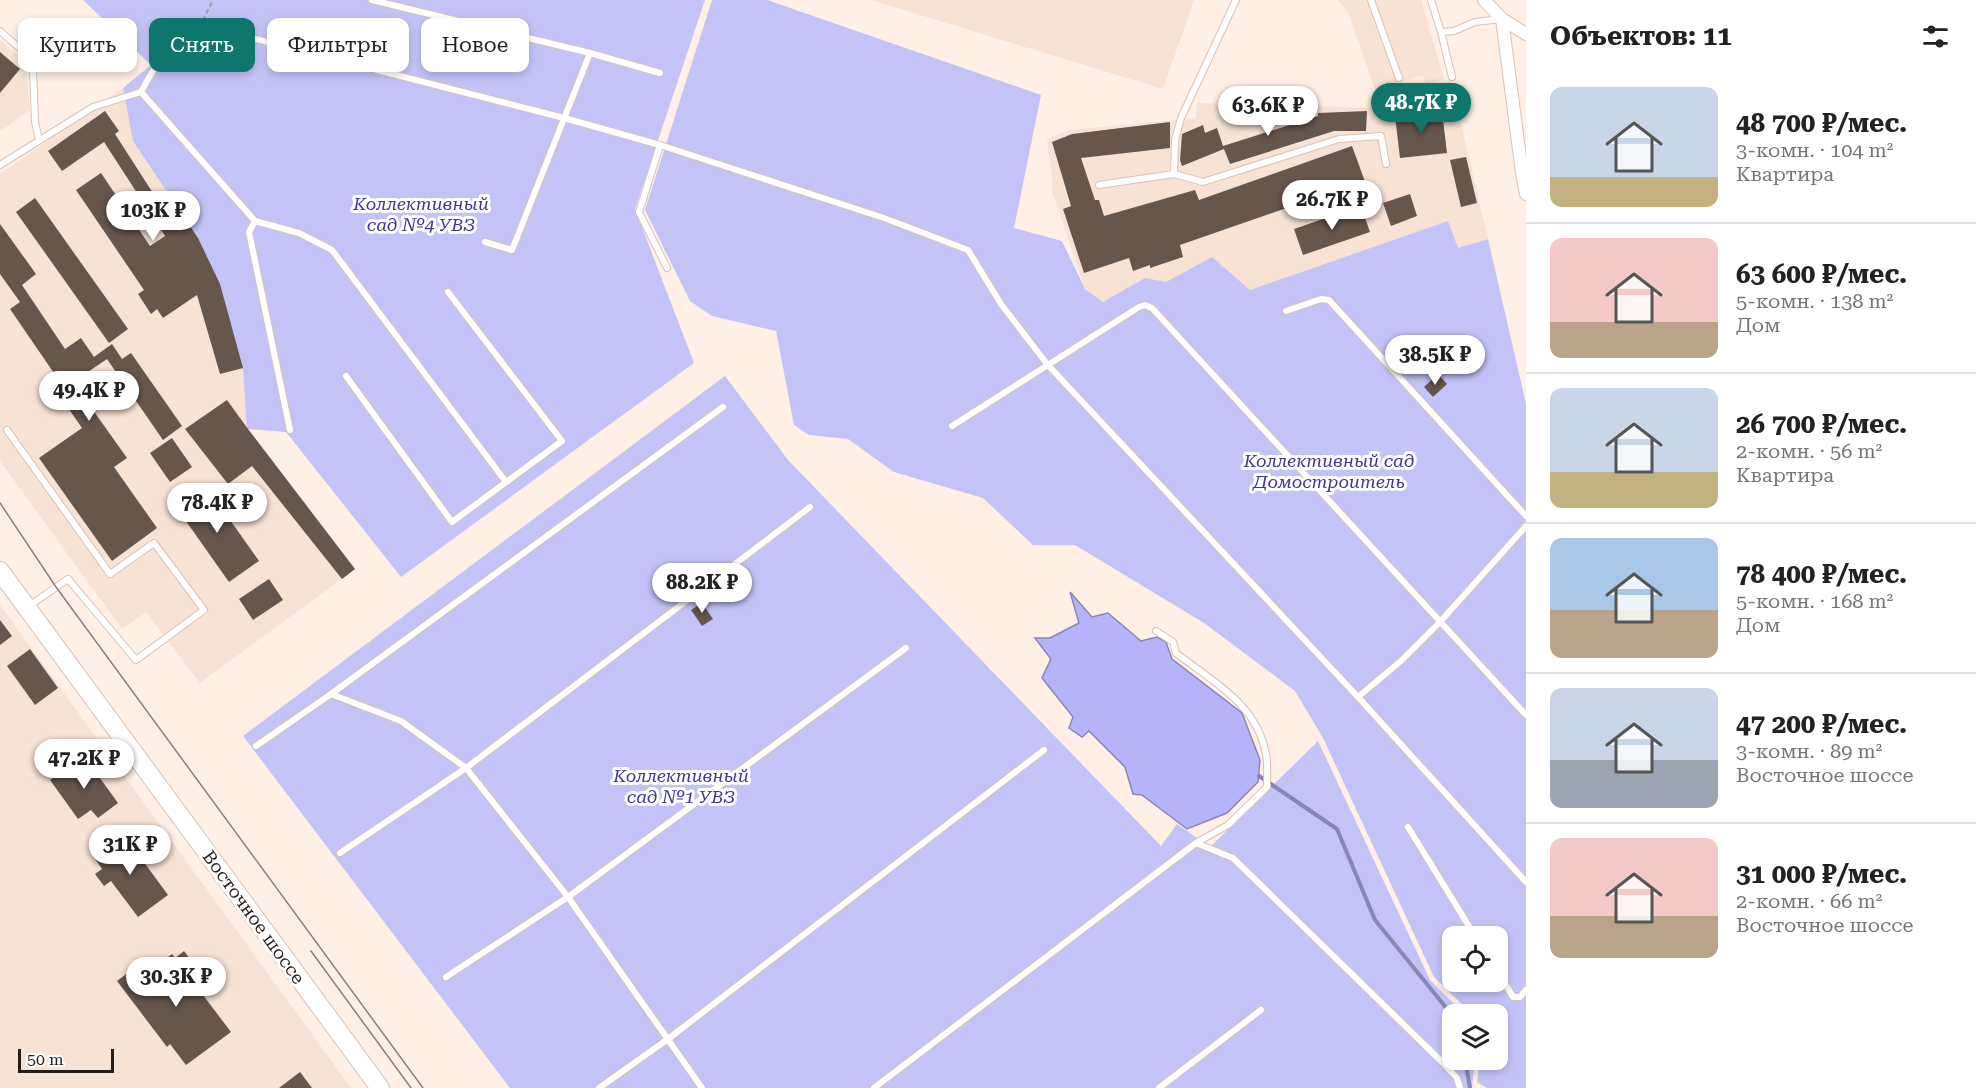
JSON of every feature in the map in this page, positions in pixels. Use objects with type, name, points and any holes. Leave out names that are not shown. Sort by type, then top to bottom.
[{"type":"main road","name":"Восточное шоссе","points":[[0,571],[380,1088]]},
{"type":"street","points":[[1484,0],[1502,19],[1526,34]]},
{"type":"street","points":[[1502,19],[1521,173],[1526,194]]},
{"type":"lane","points":[[372,0],[590,53],[660,73]]},
{"type":"lane","points":[[1174,174],[1175,140],[1180,118],[1236,0]]},
{"type":"lane","points":[[1371,0],[1399,78]]},
{"type":"lane","points":[[1431,0],[1452,77]]},
{"type":"lane","points":[[1441,32],[1454,31],[1475,22],[1502,19]]},
{"type":"lane","points":[[0,31],[30,57],[33,69],[35,122],[39,140]]},
{"type":"lane","points":[[255,40],[564,117],[660,145],[884,218],[968,250],[1001,304],[1047,364],[1358,697],[1526,882]]},
{"type":"lane","points":[[484,242],[512,250],[590,53]]},
{"type":"lane","points":[[0,165],[93,107],[141,92],[152,72]]},
{"type":"lane","points":[[141,92],[255,221],[299,233],[332,250],[506,482]]},
{"type":"lane","points":[[1099,185],[1174,174],[1203,182],[1339,139],[1381,136],[1386,164]]},
{"type":"lane","points":[[660,145],[639,212],[667,268]]},
{"type":"lane","points":[[255,221],[249,232],[290,430]]},
{"type":"lane","points":[[346,376],[452,522],[562,441],[448,292]]},
{"type":"lane","points":[[1286,311],[1320,299],[1329,300],[1526,516]]},
{"type":"lane","points":[[952,426],[1139,307],[1145,305],[1152,308],[1526,715]]},
{"type":"lane","points":[[256,746],[331,694],[723,407]]},
{"type":"lane","points":[[7,430],[110,574],[154,543],[204,610],[136,660],[68,579],[26,608]]},
{"type":"lane","points":[[340,853],[466,768],[810,507]]},
{"type":"lane","points":[[1358,697],[1402,660],[1440,622],[1526,526]]},
{"type":"lane","points":[[874,1088],[1196,843],[1228,825],[1267,787],[1267,756],[1259,728],[1242,705],[1176,653],[1173,642],[1156,631]]},
{"type":"lane","points":[[446,977],[568,897],[906,648]]},
{"type":"lane","points":[[331,694],[401,722],[466,768],[568,897],[702,1088]]},
{"type":"lane","points":[[599,1088],[668,1039],[1044,750]]},
{"type":"lane","points":[[1407,827],[1470,926]]},
{"type":"lane","points":[[1196,843],[1233,858],[1440,1060],[1457,1078],[1460,1088]]},
{"type":"lane","points":[[1508,987],[1514,997],[1520,997],[1526,990]]},
{"type":"lane","points":[[1159,1088],[1262,1010]]},
{"type":"path","points":[[204,18],[213,0]]},
{"type":"shaded area","points":[[871,0],[1194,0],[1163,89]]},
{"type":"shaded area","points":[[1338,0],[1421,0],[1444,79],[1426,84],[1423,75],[1375,89],[1348,12]]},
{"type":"shaded area","points":[[0,40],[18,56],[18,72],[26,72],[30,110],[0,131]]},
{"type":"shaded area","points":[[123,88],[133,141],[198,238],[243,368],[248,429],[355,569],[200,683],[146,612],[122,629],[0,461],[0,174]]},
{"type":"shaded area","points":[[1197,103],[1458,110],[1488,239],[1457,248],[1448,221],[1250,290],[1212,257],[1166,282],[1145,278],[1103,302],[1085,289],[1052,192],[1047,139],[1069,130],[1196,118]]},
{"type":"shaded area","points":[[1070,592],[1092,617],[1108,613],[1141,641],[1157,637],[1166,642],[1172,659],[1242,713],[1260,760],[1258,782],[1227,813],[1187,829],[1142,795],[1133,794],[1125,767],[1089,731],[1082,737],[1069,728],[1073,717],[1042,678],[1051,659],[1035,638],[1050,638],[1079,623]]},
{"type":"shaded area","points":[[0,605],[351,1088],[0,1088]]},
{"type":"green space","name":"Коллективный сад №4 УВЗ","points":[[83,0],[705,0],[635,209],[694,363],[401,577],[286,432],[247,429],[243,368],[198,238],[133,141],[123,88],[149,67],[149,72],[255,72],[255,18],[149,18],[149,63],[137,52],[137,18],[102,18]]},
{"type":"green space","name":"Коллективный сад Домостроитель","points":[[712,0],[767,0],[1041,95],[1014,228],[1062,241],[1085,289],[1103,302],[1145,278],[1166,282],[1212,257],[1250,290],[1448,221],[1458,248],[1488,239],[1526,404],[1526,1088],[1487,1088],[1477,1082],[1479,1070],[1508,1070],[1508,1004],[1462,1004],[1449,992],[1508,992],[1508,926],[1442,926],[1442,985],[1434,977],[1323,738],[1295,691],[1204,623],[1075,545],[1033,545],[983,498],[894,472],[848,439],[809,435],[794,425],[776,331],[712,316],[690,301],[645,210]]},
{"type":"green space","name":"Коллективный сад №1 УВЗ","points":[[725,376],[788,460],[1161,846],[1177,824],[1210,847],[1318,741],[1430,980],[1454,1004],[1442,1004],[1442,1070],[1474,1070],[1472,1088],[510,1088],[243,736]]},
{"type":"building","points":[[0,52],[18,67],[18,71],[0,93]]},
{"type":"building","points":[[105,111],[119,131],[115,134],[160,204],[171,197],[198,238],[220,284],[243,368],[220,374],[197,295],[163,318],[157,309],[151,314],[138,294],[144,290],[76,190],[101,173],[150,246],[165,236],[104,142],[62,171],[48,151]]},
{"type":"building","points":[[1367,111],[1366,131],[1334,131],[1230,164],[1224,149],[1182,166],[1180,160],[1182,134],[1203,125],[1205,133],[1217,128],[1223,146],[1318,116],[1318,113]]},
{"type":"building","points":[[1442,111],[1447,153],[1400,158],[1395,116]]},
{"type":"building","points":[[1170,122],[1170,148],[1081,158],[1095,200],[1099,200],[1104,216],[1195,190],[1199,200],[1352,146],[1367,187],[1355,191],[1353,185],[1180,245],[1183,257],[1150,268],[1150,265],[1133,271],[1129,258],[1084,273],[1063,209],[1071,206],[1052,142],[1072,134]]},
{"type":"building","points":[[1466,157],[1477,203],[1461,207],[1450,160]]},
{"type":"building","points":[[1410,194],[1417,216],[1391,226],[1383,203]]},
{"type":"building","points":[[35,198],[128,329],[109,343],[16,212]]},
{"type":"building","points":[[1361,206],[1370,232],[1303,255],[1294,229]]},
{"type":"building","points":[[0,224],[36,274],[22,285],[65,349],[81,338],[94,357],[112,344],[122,359],[131,353],[182,426],[163,440],[107,359],[73,382],[127,458],[114,467],[157,528],[112,561],[39,458],[82,428],[64,402],[71,398],[10,309],[20,302],[0,274]]},
{"type":"building","points":[[1438,374],[1447,384],[1433,397],[1424,387]]},
{"type":"building","points":[[227,400],[355,569],[342,579],[252,466],[228,484],[185,429]]},
{"type":"building","points":[[172,438],[192,467],[170,482],[150,453]]},
{"type":"building","points":[[206,486],[259,561],[229,582],[176,507]]},
{"type":"building","points":[[269,579],[283,600],[253,620],[239,599]]},
{"type":"building","points":[[702,603],[713,619],[702,626],[691,610]]},
{"type":"building","points":[[0,620],[12,636],[0,645]]},
{"type":"building","points":[[30,649],[58,688],[35,705],[7,666]]},
{"type":"building","points":[[84,756],[118,803],[98,818],[91,810],[78,819],[50,780]]},
{"type":"building","points":[[124,835],[168,895],[138,917],[111,881],[104,886],[95,874],[102,869],[94,857]]},
{"type":"building","points":[[184,951],[193,963],[184,970],[231,1032],[186,1065],[170,1044],[167,1047],[117,981],[133,969],[140,979],[172,954],[175,958]]},
{"type":"building","points":[[300,1072],[312,1088],[279,1088]]},
{"type":"waterway","points":[[1259,776],[1337,829],[1375,920],[1443,1004]]},
{"type":"waterway","points":[[1467,1070],[1470,1088]]},
{"type":"tram line","points":[[0,503],[56,587],[423,1088]]},
{"type":"tram line","points":[[311,951],[411,1088]]}]
